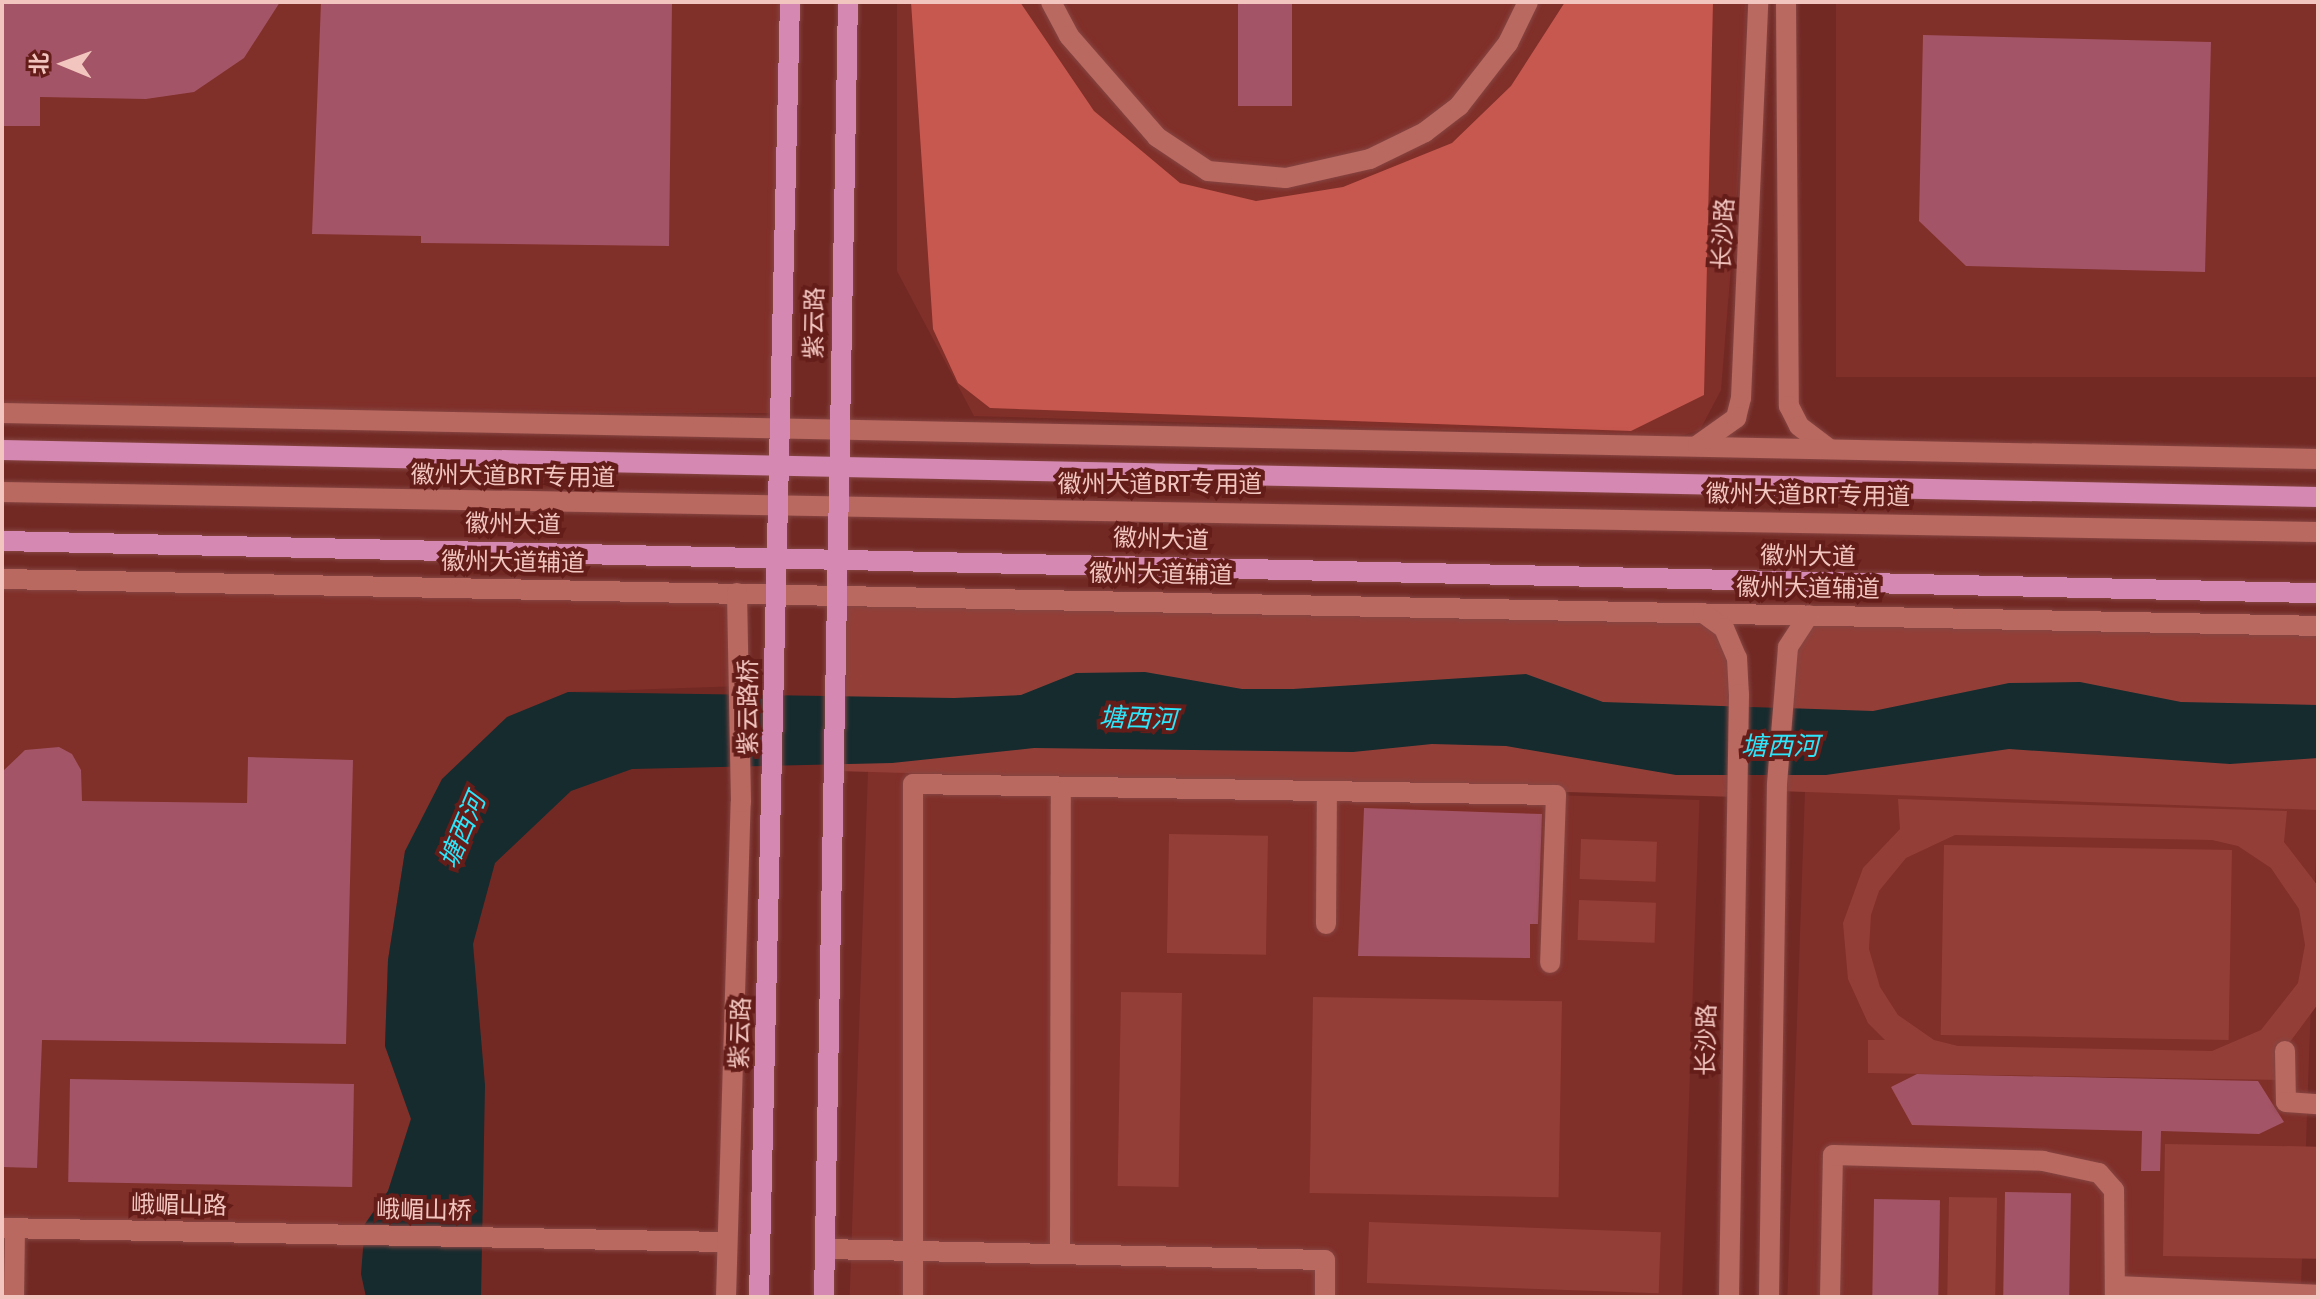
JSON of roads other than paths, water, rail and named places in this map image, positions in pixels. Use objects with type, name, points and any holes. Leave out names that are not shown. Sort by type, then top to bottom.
[{"type":"main road","name":"紫云路","points":[[775,644],[790,2]]},
{"type":"main road","name":"紫云路","points":[[825,1249],[841,558],[839,430],[848,2]]},
{"type":"main road","points":[[2,450],[2318,497]]},
{"type":"main road","name":"徽州大道","points":[[2,541],[2318,593]]},
{"type":"main road","name":"紫云路桥","points":[[775,644],[775,771]]},
{"type":"main road","name":"紫云路","points":[[759,1297],[775,771]]},
{"type":"main road","points":[[824,1297],[825,1249]]},
{"type":"street","points":[[1051,2],[1069,36],[1157,137],[1208,171],[1286,178],[1370,159],[1425,132],[1459,106],[1508,43],[1528,2]]},
{"type":"street","name":"长沙路","points":[[1695,446],[1736,418],[1741,398],[1758,2]]},
{"type":"street","points":[[1786,2],[1789,406],[1799,426],[1829,449]]},
{"type":"street","points":[[2,413],[2318,459]]},
{"type":"street","name":"徽州大道BRT专用道","points":[[2,492],[777,514]]},
{"type":"street","name":"徽州大道BRT专用道","points":[[2,504],[1408,523],[2318,544]]},
{"type":"street","name":"徽州大道BRT专用道","points":[[840,515],[1307,511],[2318,532]]},
{"type":"street","name":"徽州大道辅道","points":[[2,579],[2318,626]]},
{"type":"street","points":[[726,1297],[741,802],[742,686],[737,593]]},
{"type":"street","name":"长沙路","points":[[1703,613],[1724,628],[1737,658],[1739,694],[1729,1297]]},
{"type":"street","points":[[1769,1297],[1777,784],[1788,647],[1809,615]]},
{"type":"street","points":[[913,1297],[913,784],[1556,795],[1550,963]]},
{"type":"street","points":[[1060,1252],[1061,787]]},
{"type":"street","points":[[1326,924],[1327,791]]},
{"type":"street","points":[[2285,1051],[2286,1102],[2318,1104]]},
{"type":"street","points":[[1830,1297],[1833,1155],[2043,1161],[2099,1173],[2114,1190],[2115,1292],[2318,1295]]},
{"type":"street","points":[[8,1229],[14,1297]]},
{"type":"street","name":"峨嵋山路","points":[[8,1229],[356,1236]]},
{"type":"street","name":"峨嵋山桥","points":[[356,1236],[727,1242]]},
{"type":"street","points":[[825,1249],[1325,1260],[1325,1297]]},
{"type":"water","name":"塘西河","points":[[1145,672],[1242,689],[1293,689],[1526,674],[1603,702],[1873,711],[2009,683],[2080,682],[2181,702],[2318,705],[2318,758],[2230,764],[2009,749],[1826,775],[1676,775],[1506,746],[1432,744],[1353,752],[1034,748],[892,763],[632,769],[571,791],[495,863],[473,944],[485,1085],[481,1297],[366,1297],[361,1274],[365,1224],[388,1191],[411,1119],[385,1046],[388,960],[405,851],[442,779],[507,717],[568,692],[954,698],[1021,695],[1076,673]]}]
